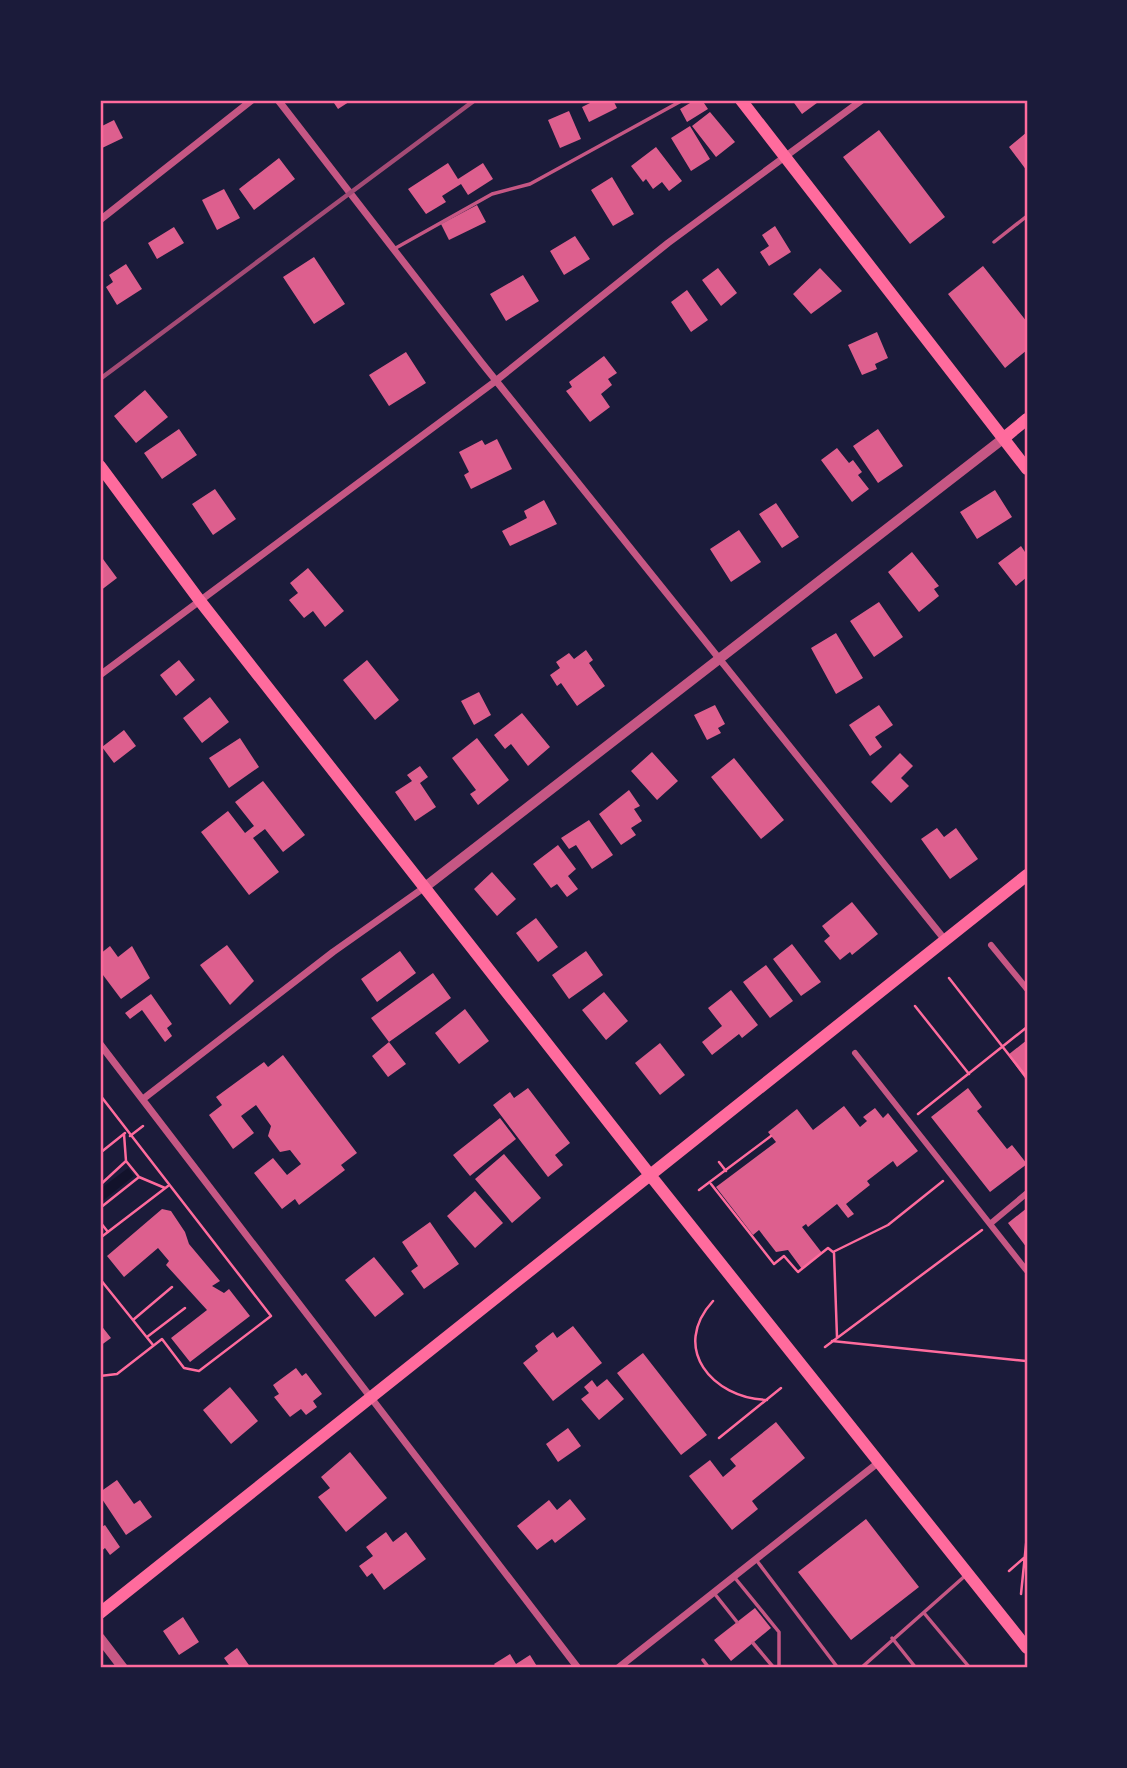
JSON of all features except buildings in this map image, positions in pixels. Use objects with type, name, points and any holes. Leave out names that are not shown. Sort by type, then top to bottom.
[{"type":"main road","points":[[741,100],[1027,469]]},
{"type":"main road","points":[[1004,438],[1027,419]]},
{"type":"main road","points":[[100,466],[200,601],[650,1175],[1027,1648]]},
{"type":"main road","points":[[100,1613],[369,1396],[1027,875]]},
{"type":"street","points":[[100,220],[252,100]]},
{"type":"street","points":[[278,100],[719,660],[945,940]]},
{"type":"street","points":[[100,675],[497,379],[668,243],[862,100]]},
{"type":"street","points":[[143,1099],[333,952],[425,887],[1004,438]]},
{"type":"street","points":[[991,945],[1027,989]]},
{"type":"street","points":[[100,1044],[578,1668]]},
{"type":"street","points":[[855,1053],[1027,1271]]},
{"type":"street","points":[[990,1224],[1027,1193]]},
{"type":"street","points":[[618,1668],[879,1462]]},
{"type":"street","points":[[100,1638],[123,1668]]},
{"type":"lane","points":[[394,249],[492,194],[530,184],[683,100]]},
{"type":"lane","points":[[994,242],[1027,216]]},
{"type":"lane","points":[[756,1560],[838,1668]]},
{"type":"lane","points":[[861,1668],[968,1574]]},
{"type":"lane","points":[[734,1577],[779,1632],[777,1668]]},
{"type":"lane","points":[[714,1593],[737,1622]]},
{"type":"lane","points":[[924,1612],[970,1668]]},
{"type":"lane","points":[[892,1638],[916,1668]]},
{"type":"lane","points":[[753,1643],[777,1668]]},
{"type":"lane","points":[[703,1660],[709,1668]]},
{"type":"path","points":[[949,978],[1027,1078]]},
{"type":"path","points":[[915,1006],[969,1074]]},
{"type":"path","points":[[909,1121],[1027,1027]]},
{"type":"path","points":[[100,1095],[125,1133],[130,1136],[167,1187]]},
{"type":"path","points":[[130,1136],[143,1126]]},
{"type":"path","points":[[100,1153],[125,1133]]},
{"type":"path","points":[[100,1376],[117,1374],[162,1339],[184,1368],[200,1371],[271,1316],[180,1196],[167,1187],[139,1178],[127,1161],[125,1133]]},
{"type":"path","points":[[699,1190],[711,1184],[771,1136]]},
{"type":"path","points":[[100,1185],[127,1161]]},
{"type":"path","points":[[719,1163],[727,1171]]},
{"type":"path","points":[[834,1252],[888,1225],[951,1174]]},
{"type":"path","points":[[100,1208],[139,1178]]},
{"type":"path","points":[[711,1184],[774,1264],[784,1256],[798,1272],[828,1248],[834,1252]]},
{"type":"path","points":[[100,1238],[167,1187]]},
{"type":"path","points":[[100,1222],[108,1233]]},
{"type":"path","points":[[825,1347],[990,1224]]},
{"type":"path","points":[[834,1252],[837,1337]]},
{"type":"path","points":[[100,1279],[154,1346]]},
{"type":"path","points":[[133,1320],[172,1287]]},
{"type":"path","points":[[713,1301],[699,1317],[696,1334],[704,1371],[714,1383],[734,1394],[750,1399],[767,1399]]},
{"type":"path","points":[[147,1337],[185,1308]]},
{"type":"path","points":[[832,1341],[1027,1361],[1027,1355]]},
{"type":"path","points":[[719,1438],[781,1388]]},
{"type":"path","points":[[1021,1594],[1027,1535]]},
{"type":"path","points":[[1009,1571],[1026,1557]]},
{"type":"shaded area","points":[[128,1168],[134,1176],[100,1203],[100,1189]]},
{"type":"railway","points":[[100,379],[475,100]]}]
